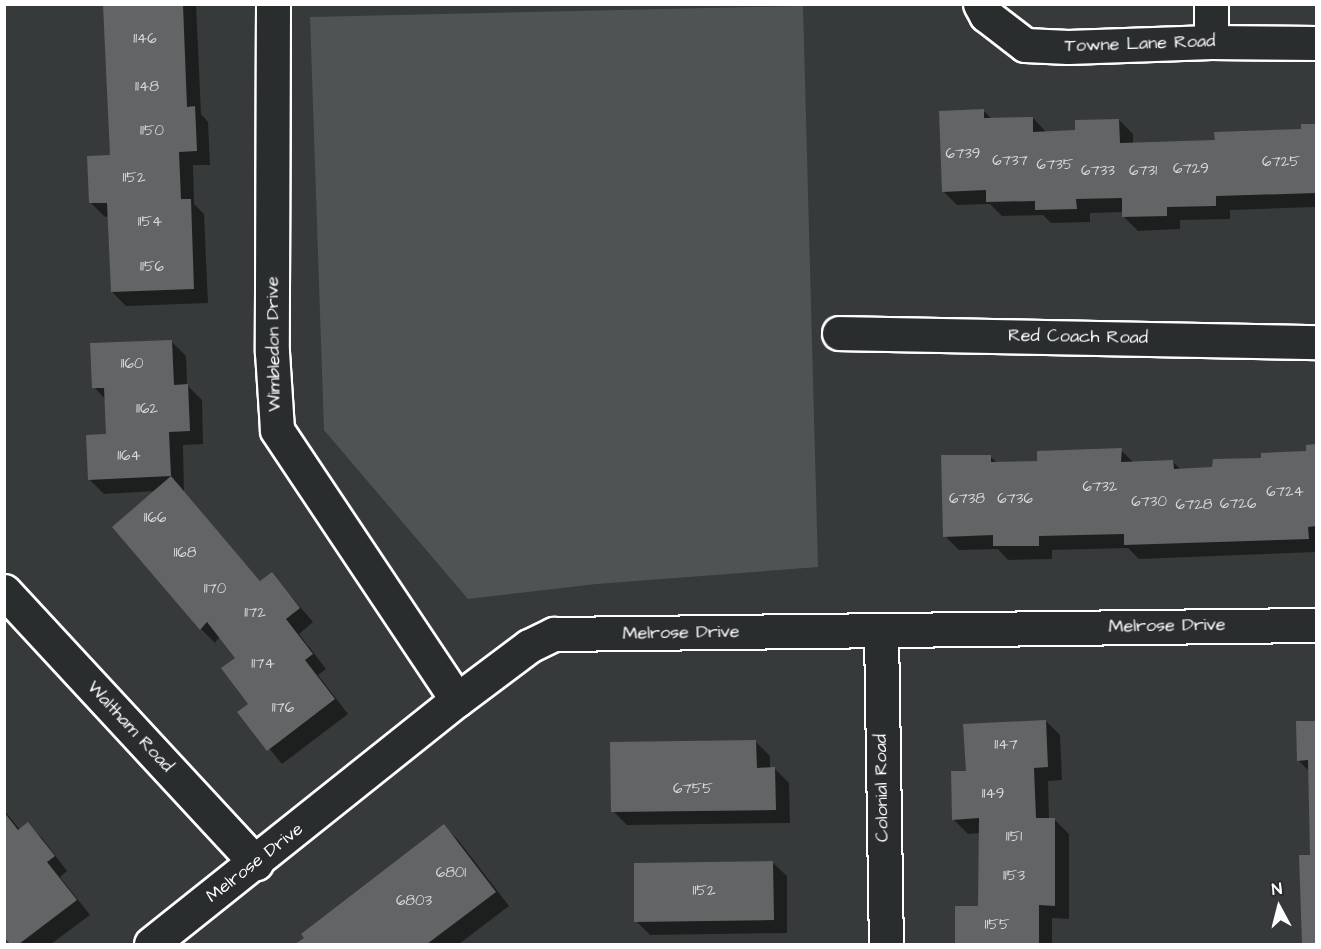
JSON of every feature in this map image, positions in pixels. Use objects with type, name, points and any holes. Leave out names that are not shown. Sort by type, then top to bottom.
[{"type":"street","name":"Wimbledon Drive","points":[[273,4],[272,341],[277,430],[457,700]]},
{"type":"street","name":"Towne Lane Road","points":[[980,4],[986,15],[1024,45],[1068,47],[1211,42],[1317,43]]},
{"type":"street","points":[[1210,4],[1211,42]]},
{"type":"street","name":"Red Coach Road","points":[[839,333],[1317,342]]},
{"type":"street","name":"Waltham Road","points":[[4,591],[256,863]]},
{"type":"street","name":"Melrose Drive","points":[[151,945],[457,700],[529,646],[554,634],[1317,625]]},
{"type":"street","name":"Colonial Road","points":[[881,631],[886,945]]},
{"type":"shaded area","points":[[803,6],[818,567],[596,584],[468,599],[324,430],[310,17]]},
{"type":"building","points":[[103,5],[183,5],[187,107],[195,106],[197,151],[179,152],[181,199],[191,199],[194,289],[111,292],[107,203],[89,203],[87,156],[110,155]]},
{"type":"building","points":[[984,109],[984,118],[1033,117],[1033,132],[1075,130],[1075,120],[1119,119],[1120,143],[1215,140],[1214,132],[1301,129],[1301,124],[1316,124],[1316,193],[1216,196],[1216,206],[1167,207],[1167,216],[1122,217],[1122,198],[1076,199],[1077,209],[1035,210],[1035,201],[986,202],[986,190],[942,192],[939,111]]},
{"type":"building","points":[[172,340],[174,385],[188,384],[190,431],[169,432],[171,476],[88,480],[86,435],[106,434],[104,388],[92,388],[90,343]]},
{"type":"building","points":[[1316,444],[1316,526],[1308,527],[1309,539],[1124,545],[1124,534],[1039,536],[1039,546],[993,546],[993,535],[943,537],[941,455],[991,455],[991,462],[1037,461],[1037,451],[1122,448],[1121,462],[1173,460],[1174,469],[1212,467],[1213,459],[1261,458],[1261,453],[1306,451],[1306,445]]},
{"type":"building","points":[[171,476],[260,581],[272,572],[300,608],[286,619],[313,654],[305,660],[335,699],[267,751],[237,712],[248,704],[221,668],[235,658],[207,622],[200,630],[112,527]]},
{"type":"building","points":[[1046,720],[1048,767],[1034,768],[1036,818],[1055,818],[1055,906],[1039,905],[1039,944],[955,944],[955,906],[978,906],[979,818],[952,820],[951,771],[966,771],[963,724]]},
{"type":"building","points":[[1296,721],[1316,721],[1316,944],[1302,944],[1299,855],[1310,855],[1308,760],[1297,761]]},
{"type":"building","points":[[756,740],[757,768],[775,767],[776,810],[611,812],[610,742]]},
{"type":"building","points":[[4,812],[18,830],[28,822],[55,856],[47,862],[77,900],[19,944],[10,944],[4,937]]},
{"type":"building","points":[[444,824],[496,892],[427,944],[295,944],[304,938],[301,934]]},
{"type":"building","points":[[773,861],[774,920],[634,922],[634,863]]}]
